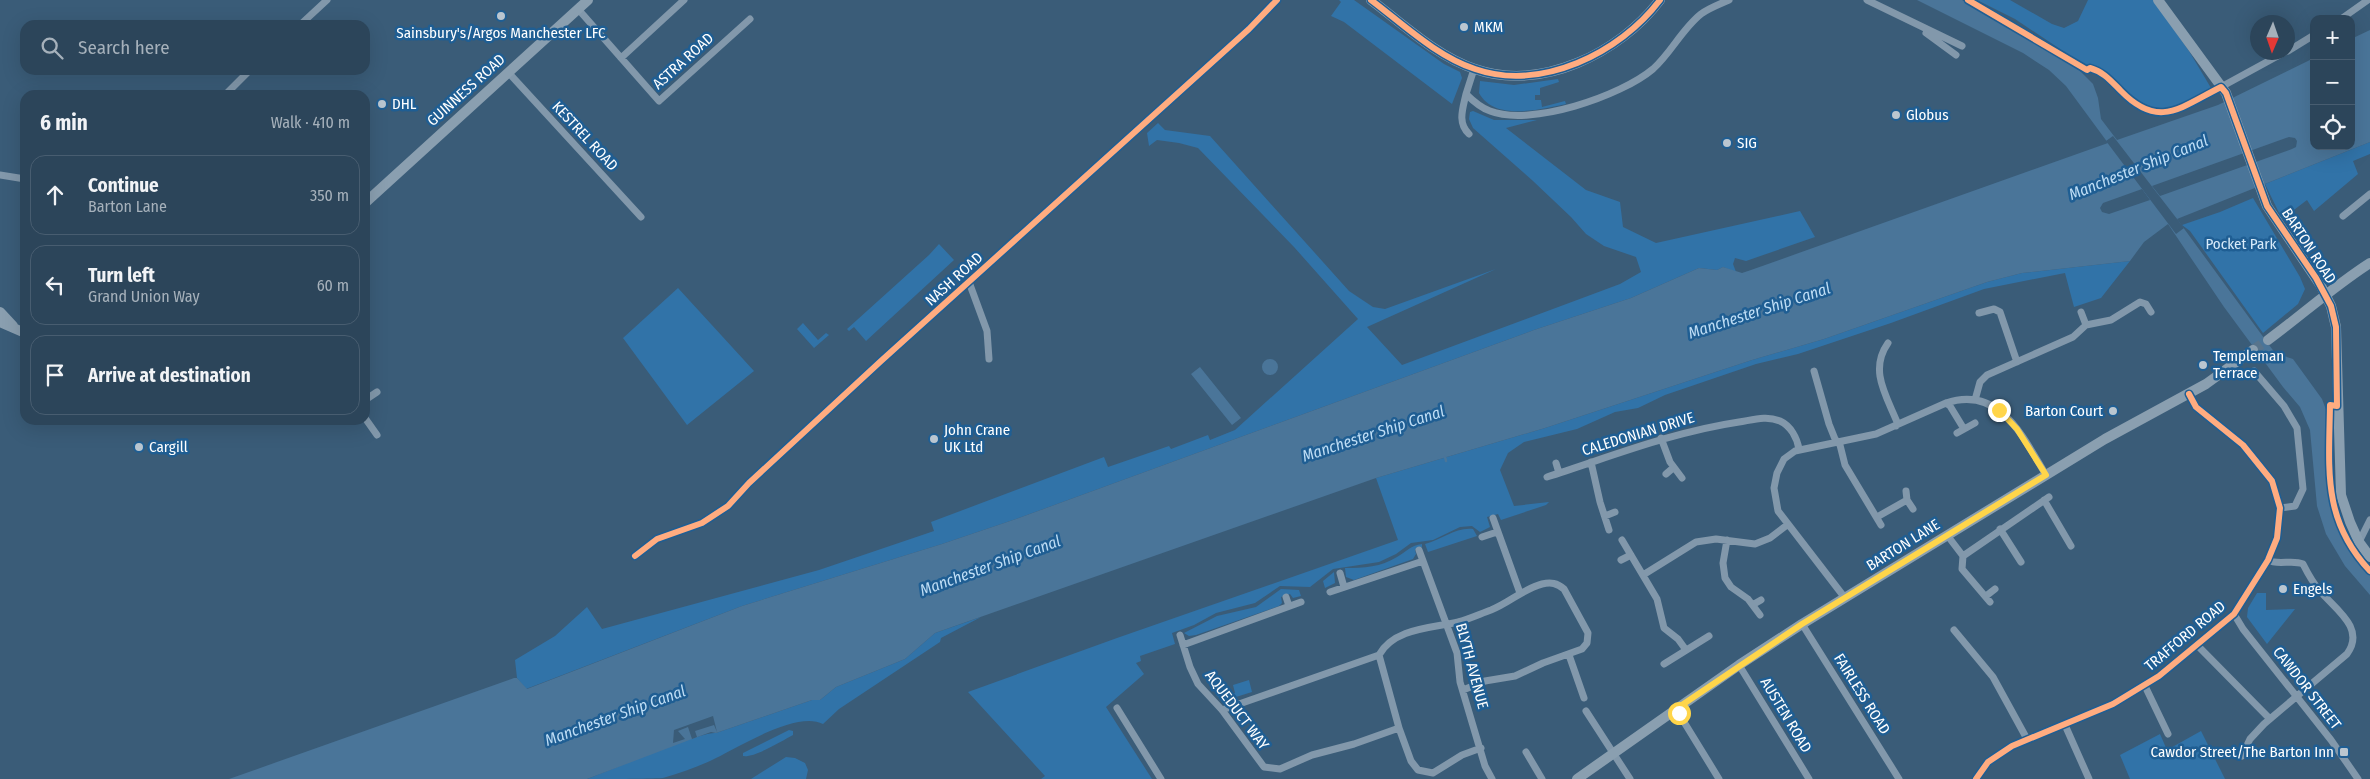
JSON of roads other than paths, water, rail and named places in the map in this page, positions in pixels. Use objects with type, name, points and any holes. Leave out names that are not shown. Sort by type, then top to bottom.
[{"type":"main road","name":"GUINNESS ROAD","points":[[370,198],[588,0]]},
{"type":"main road","points":[[1371,0],[1437,49],[1474,69],[1489,73],[1518,76],[1547,72],[1574,64],[1600,51],[1624,35],[1660,0]]},
{"type":"main road","name":"BARTON ROAD","points":[[2158,0],[2224,90],[2267,206],[2326,295],[2336,326],[2342,495],[2350,522],[2359,542],[2370,557]]},
{"type":"main road","points":[[2268,340],[2370,263]]},
{"type":"main road","points":[[0,312],[20,330]]},
{"type":"main road","points":[[0,322],[20,330]]},
{"type":"main road","name":"BARTON LANE","points":[[1577,779],[1739,665],[1802,624],[2106,439],[2189,394],[2253,350]]},
{"type":"street","points":[[305,20],[327,0]]},
{"type":"street","points":[[621,58],[684,0]]},
{"type":"street","name":"NASH ROAD","points":[[635,556],[657,539],[702,523],[728,506],[799,437],[1249,29],[1277,0]]},
{"type":"street","points":[[1466,94],[1489,111],[1513,115],[1542,114],[1584,103],[1622,87],[1649,71],[1697,18],[1729,0]]},
{"type":"street","points":[[1867,0],[1962,46]]},
{"type":"street","points":[[2347,15],[2368,0]]},
{"type":"street","name":"ASTRA ROAD","points":[[578,9],[659,101],[750,19]]},
{"type":"street","points":[[1914,23],[1956,55]]},
{"type":"street","points":[[2295,47],[2310,37]]},
{"type":"street","points":[[2224,90],[2273,60]]},
{"type":"street","points":[[1469,134],[1464,129],[1461,118],[1474,69]]},
{"type":"street","name":"KESTREL ROAD","points":[[508,72],[641,217]]},
{"type":"street","points":[[229,90],[245,75]]},
{"type":"street","points":[[0,175],[20,178]]},
{"type":"street","points":[[2343,216],[2370,194]]},
{"type":"street","points":[[969,282],[987,332],[989,359]]},
{"type":"street","points":[[1975,400],[1982,378],[2073,337],[2086,324],[2111,320],[2140,302],[2146,304],[2151,312]]},
{"type":"street","points":[[1978,314],[1994,309],[2000,312],[2017,362]]},
{"type":"street","points":[[2081,312],[2086,324]]},
{"type":"street","points":[[1888,343],[1879,361],[1878,374],[1897,422],[1896,426]]},
{"type":"street","points":[[1814,371],[1829,424],[1838,442],[1850,477],[1881,525]]},
{"type":"street","points":[[2254,371],[2284,406],[2297,428],[2303,489],[2295,506],[2280,508]]},
{"type":"street","points":[[370,397],[378,392]]},
{"type":"street","name":"TRAFFORD ROAD","points":[[1976,779],[1988,762],[2000,752],[2027,739],[2065,725],[2145,686],[2198,646],[2234,614],[2268,560],[2277,538],[2280,508],[2272,482],[2243,445],[2196,407],[2189,394]]},
{"type":"street","points":[[1845,598],[1816,558],[1787,525],[1776,503],[1775,480],[1784,460],[1799,449],[1876,434],[1946,403],[1956,400],[1975,400],[1987,403],[2009,418],[2046,475]]},
{"type":"street","points":[[1946,403],[1950,406],[1964,429]]},
{"type":"street","name":"CALEDONIAN DRIVE","points":[[1546,477],[1661,438],[1705,427],[1765,418],[1779,421],[1786,425],[1794,434],[1799,449]]},
{"type":"street","points":[[1957,433],[1975,423]]},
{"type":"street","points":[[370,425],[377,435]]},
{"type":"street","points":[[1661,438],[1673,468],[1682,478]]},
{"type":"street","points":[[1591,462],[1609,530]]},
{"type":"street","points":[[1556,463],[1559,473]]},
{"type":"street","points":[[1666,474],[1673,468]]},
{"type":"street","points":[[1906,491],[1907,500],[1913,509]]},
{"type":"street","points":[[1963,556],[2046,499],[2071,546]]},
{"type":"street","points":[[1877,517],[1907,500]]},
{"type":"street","points":[[1604,516],[1615,512]]},
{"type":"street","points":[[1493,518],[1520,593]]},
{"type":"street","points":[[2359,542],[2370,520]]},
{"type":"street","points":[[1643,575],[1696,542],[1716,539],[1756,544],[1770,538],[1787,525]]},
{"type":"street","points":[[2000,529],[2021,562]]},
{"type":"street","points":[[1482,537],[1498,532]]},
{"type":"street","points":[[1947,535],[1963,556],[1962,569],[1988,599],[1995,589]]},
{"type":"street","points":[[1622,540],[1657,599],[1661,624],[1667,632],[1680,641],[1686,650]]},
{"type":"street","points":[[1727,540],[1723,563],[1725,578],[1731,587],[1754,604],[1760,615]]},
{"type":"street","name":"BLYTH AVENUE","points":[[1420,550],[1457,652],[1463,690],[1485,766],[1492,779]]},
{"type":"street","points":[[1621,560],[1630,555]]},
{"type":"street","points":[[2242,756],[2250,739],[2270,719],[2347,654],[2354,641],[2353,631],[2348,620],[2315,585],[2303,564],[2272,562],[2268,560]]},
{"type":"street","points":[[1330,592],[1423,561]]},
{"type":"street","points":[[1340,573],[1344,587]]},
{"type":"street","points":[[1222,710],[1379,655],[1386,644],[1394,639],[1432,626],[1459,622],[1493,609],[1520,593],[1549,583],[1560,585],[1588,633],[1585,646],[1569,655],[1543,663],[1515,676],[1485,682],[1463,690]]},
{"type":"street","points":[[1286,597],[1289,606]]},
{"type":"street","points":[[1754,604],[1761,600]]},
{"type":"street","points":[[1184,645],[1301,602]]},
{"type":"street","name":"CAWDOR STREET","points":[[2234,614],[2296,698],[2331,740],[2358,779]]},
{"type":"street","name":"FAIRLESS ROAD","points":[[1802,624],[1899,779]]},
{"type":"street","points":[[1954,630],[1993,677],[2027,739]]},
{"type":"street","name":"AQUEDUCT WAY","points":[[1180,636],[1198,684],[1222,710],[1264,767],[1275,770],[1326,750],[1354,744],[1399,728]]},
{"type":"street","points":[[1664,664],[1709,636]]},
{"type":"street","points":[[2198,646],[2270,719]]},
{"type":"street","points":[[1379,655],[1399,728],[1412,761],[1418,770],[1423,773],[1438,771],[1462,755],[1481,748]]},
{"type":"street","points":[[1569,655],[1584,698]]},
{"type":"street","name":"AUSTEN ROAD","points":[[1739,665],[1809,779]]},
{"type":"street","points":[[2145,686],[2168,734]]},
{"type":"street","points":[[1117,708],[1162,779]]},
{"type":"street","points":[[1676,709],[1719,779]]},
{"type":"street","points":[[1586,711],[1630,779]]},
{"type":"street","points":[[2065,725],[2089,779]]},
{"type":"street","points":[[1526,752],[1542,779]]},
{"type":"water","name":"Manchester Ship Canal","points":[[1917,0],[1962,0],[2071,62],[2093,84],[2098,98],[2101,119],[2117,140],[2218,105],[2310,60],[2310,150],[2350,150],[2177,219],[2275,353],[2293,359],[2322,399],[2328,415],[2327,472],[2331,504],[2338,529],[2348,548],[2370,573],[2370,595],[2345,566],[2326,534],[2317,506],[2310,430],[2300,407],[2224,307],[2168,224],[2144,242],[2130,261],[2022,273],[1987,282],[1824,339],[1752,360],[1545,428],[1376,478],[935,633],[905,659],[836,687],[820,700],[812,700],[716,733],[711,732],[587,779],[229,779],[514,678],[517,678],[527,689],[742,606],[1016,519],[1534,330],[1631,298],[1699,268],[1717,270],[1723,267],[1742,273],[2108,143],[2066,86],[2049,70],[2023,53]],"holes":[[[2289,137],[2295,138],[2297,141],[2296,147],[2292,149],[2160,196],[2152,186]],[[2142,189],[2150,200],[2109,214],[2102,212],[2100,208],[2103,203]]]},
{"type":"water","points":[[2370,30],[2370,142],[2355,148],[2355,37]]},
{"type":"water","points":[[1270,359],[1278,367],[1270,375],[1262,367]]},
{"type":"water","points":[[1200,367],[1241,418],[1232,425],[1191,374]]},
{"type":"waterway","points":[[1445,457],[1446,461]]},
{"type":"tunnel","points":[[2253,350],[2268,340]]},
{"type":"place","name":"Sainsbury's/Argos Manchester LFC","points":[[501,16]]},
{"type":"place","name":"MKM","points":[[1464,27]]},
{"type":"place","name":"DHL","points":[[382,104]]},
{"type":"place","name":"Globus","points":[[1896,115]]},
{"type":"place","name":"SIG","points":[[1727,143]]},
{"type":"place","name":"Templeman Terrace","points":[[2203,365]]},
{"type":"place","name":"Barton Court","points":[[2113,411]]},
{"type":"place","name":"John Crane UK Ltd","points":[[934,439]]},
{"type":"place","name":"Cargill","points":[[139,447]]},
{"type":"place","name":"Engels","points":[[2283,589]]},
{"type":"place","name":"Cawdor Street/The Barton Inn","points":[[2344,752]]},
{"type":"park label","name":"Pocket Park","points":[[2241,244]]}]
